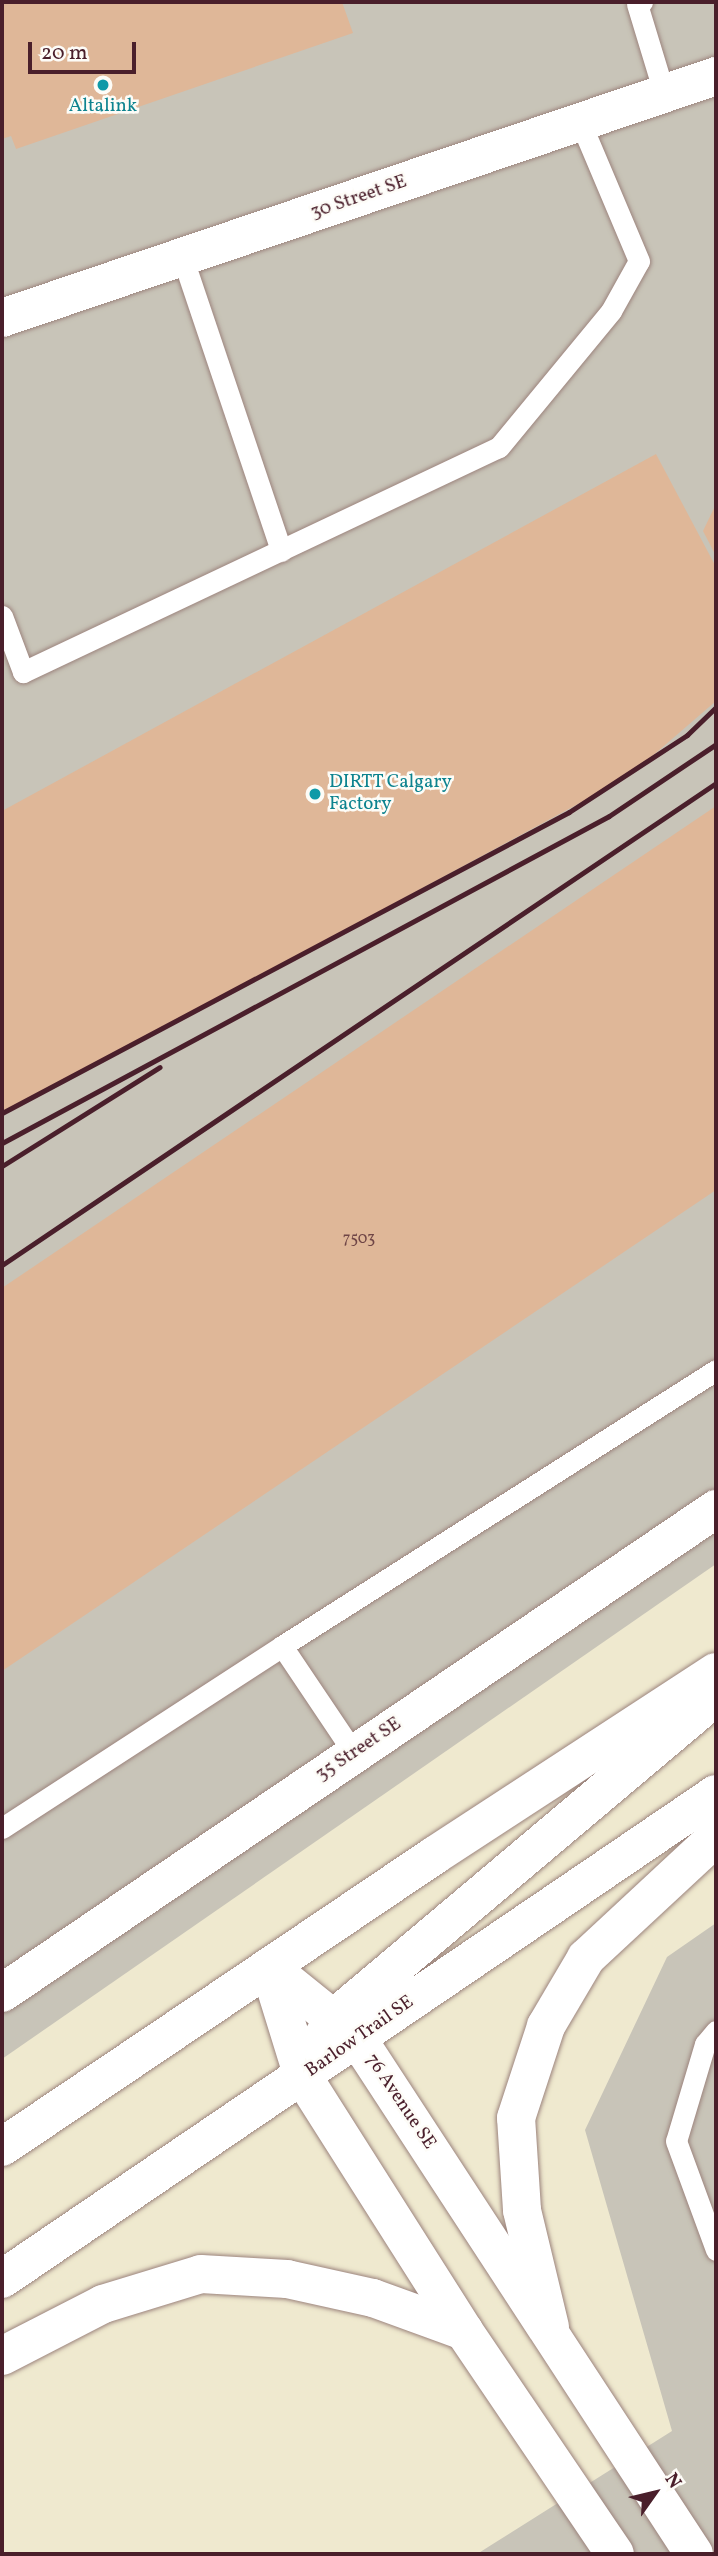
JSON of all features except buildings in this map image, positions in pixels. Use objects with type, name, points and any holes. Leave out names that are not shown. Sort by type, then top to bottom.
[{"type":"main road","name":"30 Street SE","points":[[2,318],[183,259],[716,76]]},
{"type":"main road","name":"35 Street SE","points":[[2,1993],[716,1509]]},
{"type":"main road","points":[[2,2147],[716,1672]]},
{"type":"main road","points":[[345,2028],[716,1697]]},
{"type":"main road","name":"Barlow Trail SE","points":[[2,2279],[303,2077],[345,2028],[716,1794]]},
{"type":"main road","points":[[550,2327],[522,2210],[516,2118],[546,2026],[586,1958],[716,1837]]},
{"type":"main road","points":[[270,1967],[303,2077],[464,2330],[615,2554]]},
{"type":"main road","name":"76 Avenue SE","points":[[270,1967],[345,2028],[550,2327],[694,2554]]},
{"type":"main road","points":[[2,2356],[103,2304],[201,2274],[287,2279],[373,2298],[464,2330]]},
{"type":"lane","points":[[642,2],[637,4],[664,93]]},
{"type":"lane","points":[[2,616],[23,672],[499,447],[611,311],[639,261],[580,121]]},
{"type":"lane","points":[[183,259],[281,551]]},
{"type":"lane","points":[[2,1828],[716,1370]]},
{"type":"lane","points":[[282,1646],[354,1753]]},
{"type":"lane","points":[[716,2031],[705,2045],[676,2141],[716,2250]]},
{"type":"shaded area","points":[[2,2],[716,2],[716,1564],[2,2059]]},
{"type":"shaded area","points":[[716,1923],[716,2554],[477,2554],[672,2431],[585,2130],[667,1957]]},
{"type":"railway","points":[[2,1113],[569,812],[687,735],[716,707]]},
{"type":"railway","points":[[2,1143],[609,816],[716,744]]},
{"type":"railway","points":[[2,1265],[716,783]]},
{"type":"railway","points":[[2,1166],[160,1067]]},
{"type":"place","name":"Altalink","points":[[103,85]]},
{"type":"place","name":"DIRTT Calgary Factory","points":[[315,794]]}]
